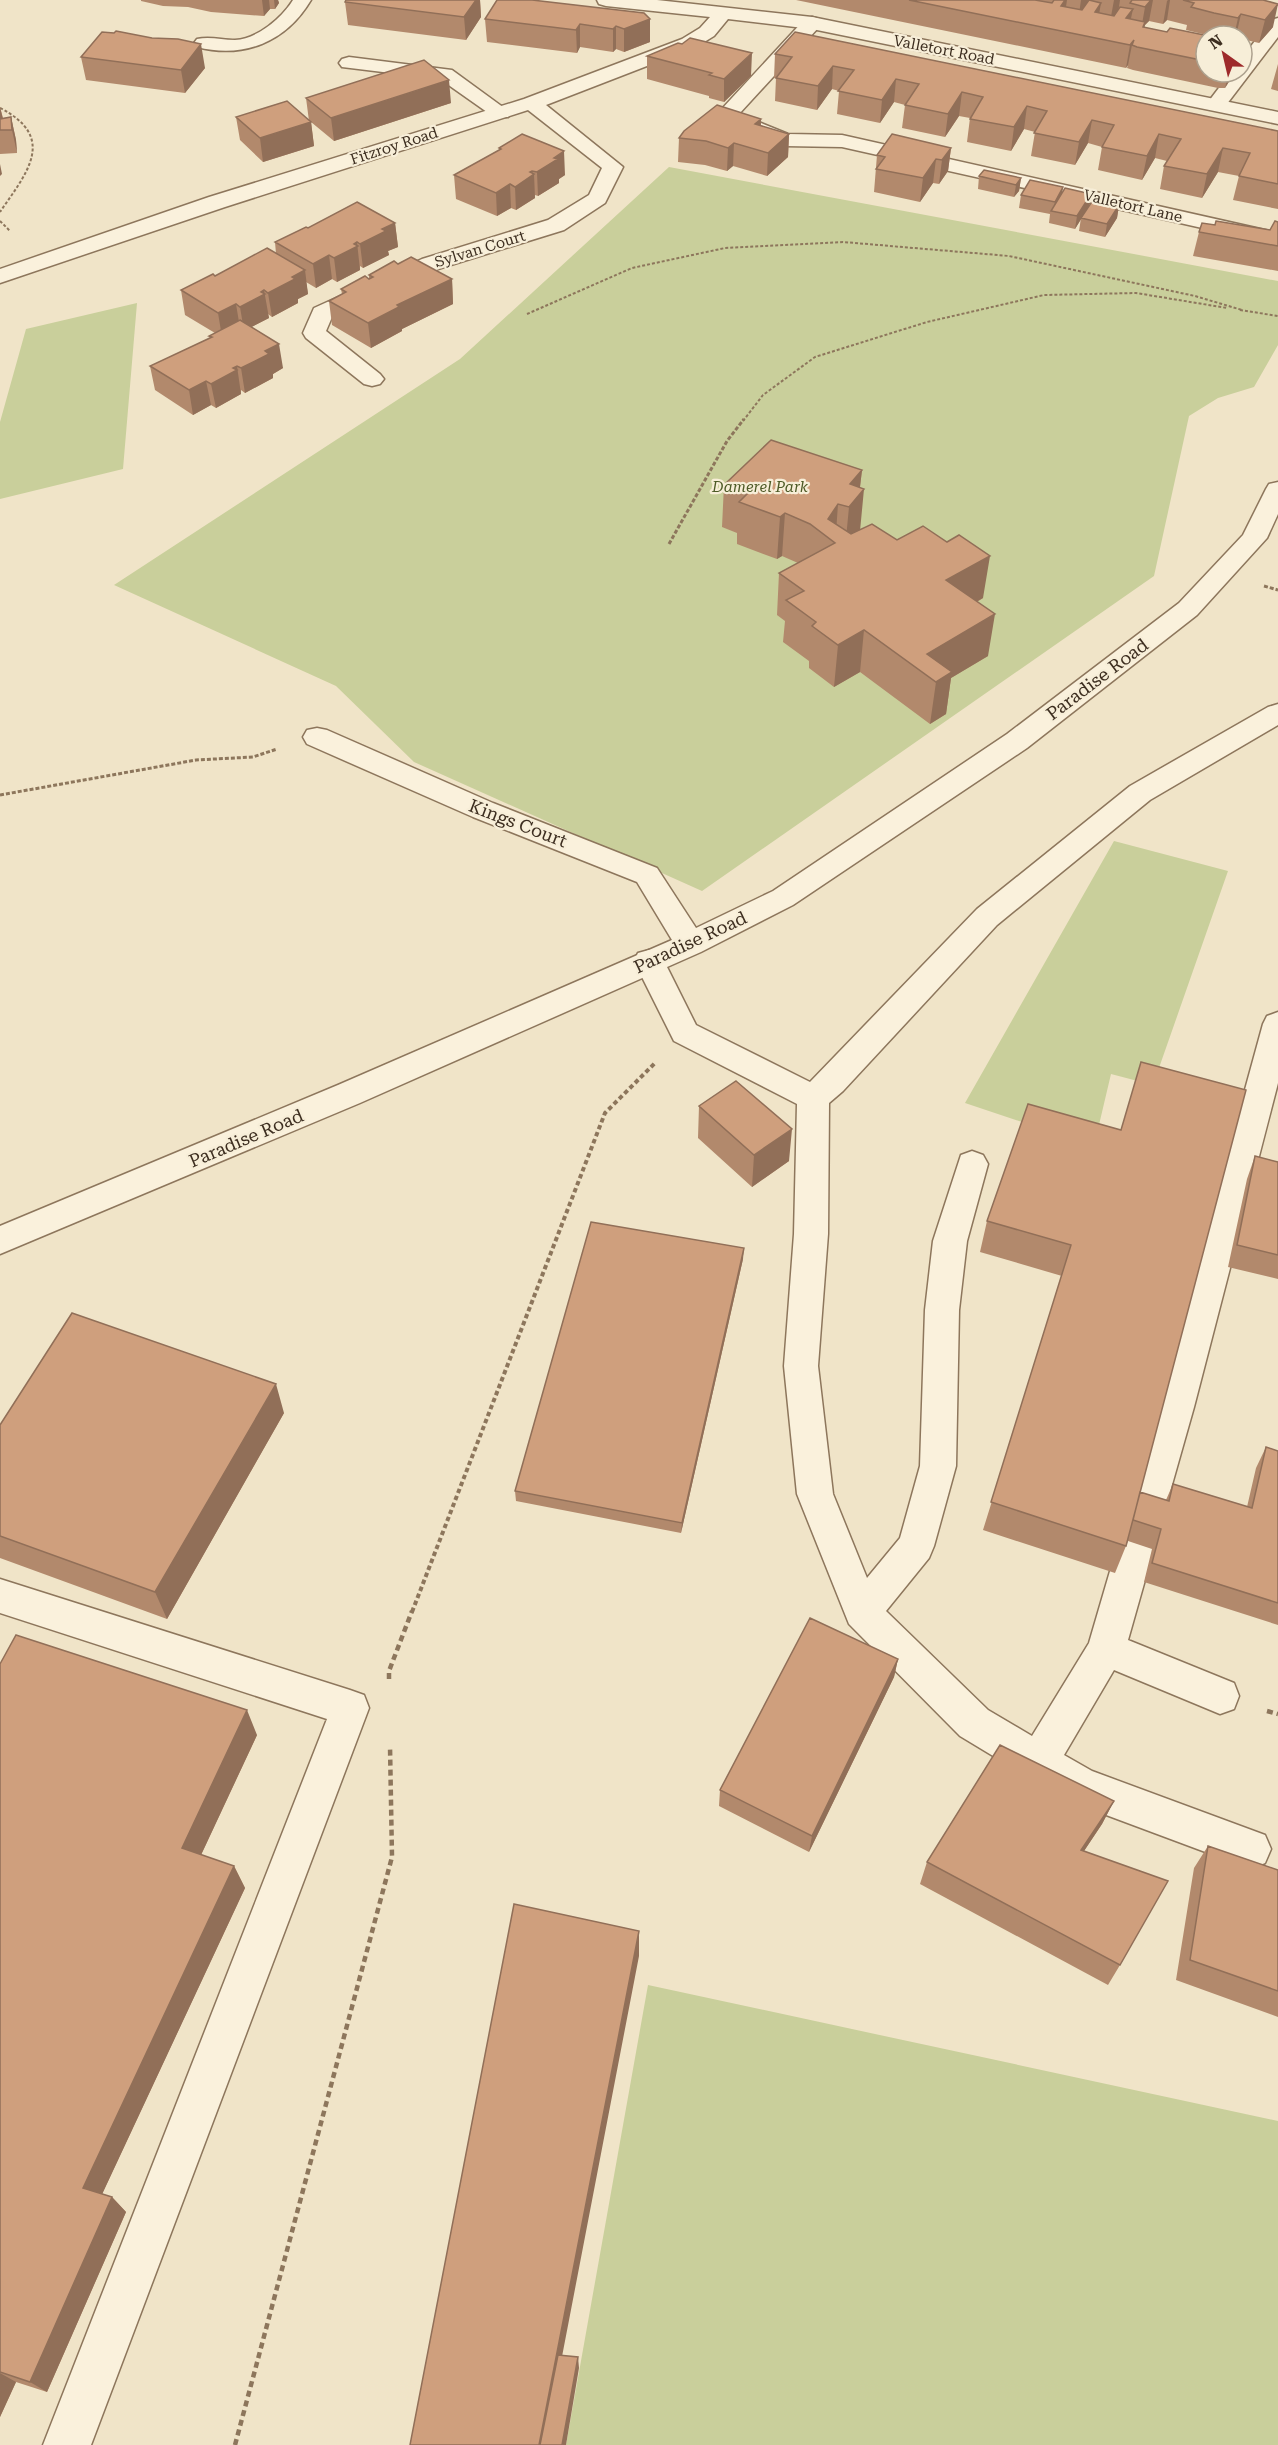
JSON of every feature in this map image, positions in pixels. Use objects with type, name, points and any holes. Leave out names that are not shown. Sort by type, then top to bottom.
[{"type":"street","points":[[204,43],[242,45],[271,33],[298,9],[302,0]]},
{"type":"street","name":"Valletort Road","points":[[606,0],[721,14],[750,8],[812,23],[1278,118]]},
{"type":"street","name":"Fitzroy Road","points":[[0,276],[217,202],[531,103],[646,61],[688,43],[717,23],[721,14]]},
{"type":"street","name":"Valletort Lane","points":[[812,23],[726,116],[785,140],[842,141],[1278,239]]},
{"type":"street","points":[[1254,56],[1278,24]]},
{"type":"street","points":[[349,63],[445,74],[501,113]]},
{"type":"street","points":[[1216,105],[1233,84]]},
{"type":"street","name":"Sylvan Court","points":[[372,379],[314,333],[322,313],[430,264],[555,225],[598,199],[613,168],[531,103]]},
{"type":"street","name":"Paradise Road","points":[[0,1240],[349,1094],[690,944],[783,898],[988,760],[1188,609],[1254,538],[1278,489]]},
{"type":"street","points":[[1251,1849],[1080,1786],[974,1723],[862,1612],[815,1494],[801,1366],[811,1234],[813,1098],[832,1082],[987,917],[1140,793],[1278,713]]},
{"type":"street","name":"Kings Court","points":[[316,737],[483,810],[647,875],[690,944]]},
{"type":"street","points":[[649,961],[685,1033],[813,1098]]},
{"type":"street","points":[[1039,1761],[1106,1648],[1176,1407],[1278,1024]]},
{"type":"street","points":[[862,1612],[916,1546],[938,1466],[942,1310],[950,1241],[972,1164]]},
{"type":"street","points":[[0,1596],[350,1708],[67,2445]]},
{"type":"street","points":[[1106,1648],[1220,1696]]},
{"type":"path","points":[[0,108],[11,114],[30,136],[33,152],[31,166],[22,183],[0,212]]},
{"type":"path","points":[[527,314],[632,268],[725,248],[843,242],[1009,256],[1195,296],[1242,310]]},
{"type":"path","points":[[669,544],[728,441],[763,395],[815,357],[927,322],[1044,295],[1136,293],[1278,316]]},
{"type":"path","points":[[0,795],[196,760],[252,757],[316,737]]},
{"type":"path","points":[[389,1690],[389,1671],[605,1113],[685,1033]]},
{"type":"path","points":[[235,2445],[392,1857],[390,1744]]},
{"type":"green space","name":"Damerel Park","points":[[669,167],[1278,281],[1278,345],[1254,387],[1218,398],[1189,416],[1154,576],[702,891],[414,762],[336,686],[114,585],[460,359]]},
{"type":"green space","points":[[137,303],[123,469],[0,499],[0,422],[26,329]]},
{"type":"green space","points":[[1114,841],[1228,871],[1153,1085],[1111,1074],[1094,1146],[965,1103]]},
{"type":"green space","points":[[648,1985],[1278,2121],[1278,2445],[566,2445]]},
{"type":"building","points":[[346,0],[476,0],[464,17],[345,2]]},
{"type":"building","points":[[497,0],[532,0],[644,13],[650,19],[624,29],[616,26],[613,29],[580,24],[576,30],[485,19]]},
{"type":"building","points":[[909,0],[1035,0],[1052,3],[1054,0],[1065,0],[1061,6],[1082,10],[1089,0],[1101,3],[1095,12],[1114,16],[1120,7],[1133,9],[1126,18],[1145,22],[1143,27],[1167,32],[1170,28],[1194,33],[1194,59],[1137,47],[1132,45],[1134,40],[1130,45]]},
{"type":"building","points":[[1132,0],[1151,0],[1145,7],[1130,3]]},
{"type":"building","points":[[1183,0],[1263,0],[1278,4],[1265,20],[1241,14],[1238,18],[1214,13],[1191,7],[1194,3]]},
{"type":"building","points":[[116,31],[201,44],[181,70],[81,57],[102,32],[114,33]]},
{"type":"building","points":[[795,32],[1278,131],[1278,184],[1239,176],[1250,153],[1223,148],[1207,174],[1164,166],[1181,139],[1159,134],[1147,156],[1102,147],[1114,125],[1092,120],[1079,142],[1034,133],[1047,111],[1027,106],[1014,127],[970,119],[983,97],[962,92],[948,114],[905,105],[919,84],[896,79],[882,100],[838,91],[854,70],[833,66],[818,86],[776,78],[792,57],[775,54]]},
{"type":"building","points":[[690,38],[752,53],[724,79],[709,75],[712,73],[647,56],[678,43],[682,44]]},
{"type":"building","points":[[424,60],[449,80],[331,118],[306,98]]},
{"type":"building","points":[[287,101],[311,122],[260,138],[236,117]]},
{"type":"building","points":[[717,105],[761,119],[755,124],[789,134],[768,153],[734,143],[728,148],[706,141],[679,138],[684,131]]},
{"type":"building","points":[[11,117],[12,130],[0,130],[0,119]]},
{"type":"building","points":[[522,134],[564,151],[554,158],[558,159],[537,172],[530,172],[534,174],[515,187],[510,184],[496,193],[454,175],[501,149],[499,148]]},
{"type":"building","points":[[892,134],[951,148],[942,160],[936,159],[923,178],[876,169],[885,157],[877,155]]},
{"type":"building","points":[[984,170],[1021,178],[1016,185],[979,176]]},
{"type":"building","points":[[1030,180],[1063,187],[1055,202],[1021,195]]},
{"type":"building","points":[[1065,188],[1091,194],[1077,216],[1051,211]]},
{"type":"building","points":[[1093,200],[1119,205],[1107,224],[1081,218]]},
{"type":"building","points":[[357,202],[395,223],[382,229],[386,231],[360,244],[357,242],[354,244],[358,246],[334,258],[329,255],[313,264],[275,242],[308,228]]},
{"type":"building","points":[[1216,221],[1270,230],[1275,221],[1278,222],[1278,246],[1199,232],[1202,223],[1215,225]]},
{"type":"building","points":[[267,248],[305,270],[292,277],[295,279],[268,293],[264,290],[261,292],[265,294],[240,307],[236,304],[218,313],[181,290],[213,274],[215,276]]},
{"type":"building","points":[[411,257],[452,279],[397,305],[399,307],[368,323],[329,301],[346,292],[341,289],[365,276],[369,279],[373,277],[369,275],[394,261],[398,264]]},
{"type":"building","points":[[240,320],[279,344],[265,351],[269,354],[241,368],[237,366],[233,368],[237,370],[211,384],[206,381],[189,390],[150,366],[212,337],[209,336]]},
{"type":"building","points":[[771,440],[862,470],[850,484],[864,489],[849,507],[838,504],[828,519],[851,534],[872,524],[897,540],[923,526],[947,542],[959,535],[990,556],[946,580],[995,614],[927,654],[952,672],[936,682],[864,630],[838,645],[812,626],[816,622],[786,600],[804,591],[779,573],[835,543],[810,524],[785,513],[780,517],[739,502],[747,494],[724,485]]},
{"type":"building","points":[[1141,1062],[1246,1090],[1126,1546],[991,1502],[1071,1245],[987,1221],[1028,1104],[1121,1130]]},
{"type":"building","points":[[736,1081],[792,1129],[754,1155],[699,1106]]},
{"type":"building","points":[[1255,1156],[1278,1162],[1278,1255],[1237,1245]]},
{"type":"building","points":[[591,1222],[744,1248],[682,1523],[515,1491]]},
{"type":"building","points":[[72,1313],[276,1384],[155,1592],[0,1536],[0,1425]]},
{"type":"building","points":[[1266,1447],[1278,1451],[1278,1603],[1152,1563],[1161,1529],[1133,1520],[1140,1492],[1169,1501],[1173,1484],[1252,1508]]},
{"type":"building","points":[[810,1618],[898,1659],[812,1836],[720,1790]]},
{"type":"building","points":[[16,1635],[247,1710],[182,1848],[234,1866],[83,2188],[112,2197],[30,2382],[0,2372],[0,1664]]},
{"type":"building","points":[[1000,1745],[1114,1801],[1081,1850],[1168,1881],[1120,1965],[927,1862]]},
{"type":"building","points":[[1208,1846],[1278,1870],[1278,1991],[1190,1960]]},
{"type":"building","points":[[514,1904],[639,1931],[539,2445],[410,2445]]},
{"type":"building","points":[[558,2355],[578,2357],[562,2445],[540,2445]]}]
